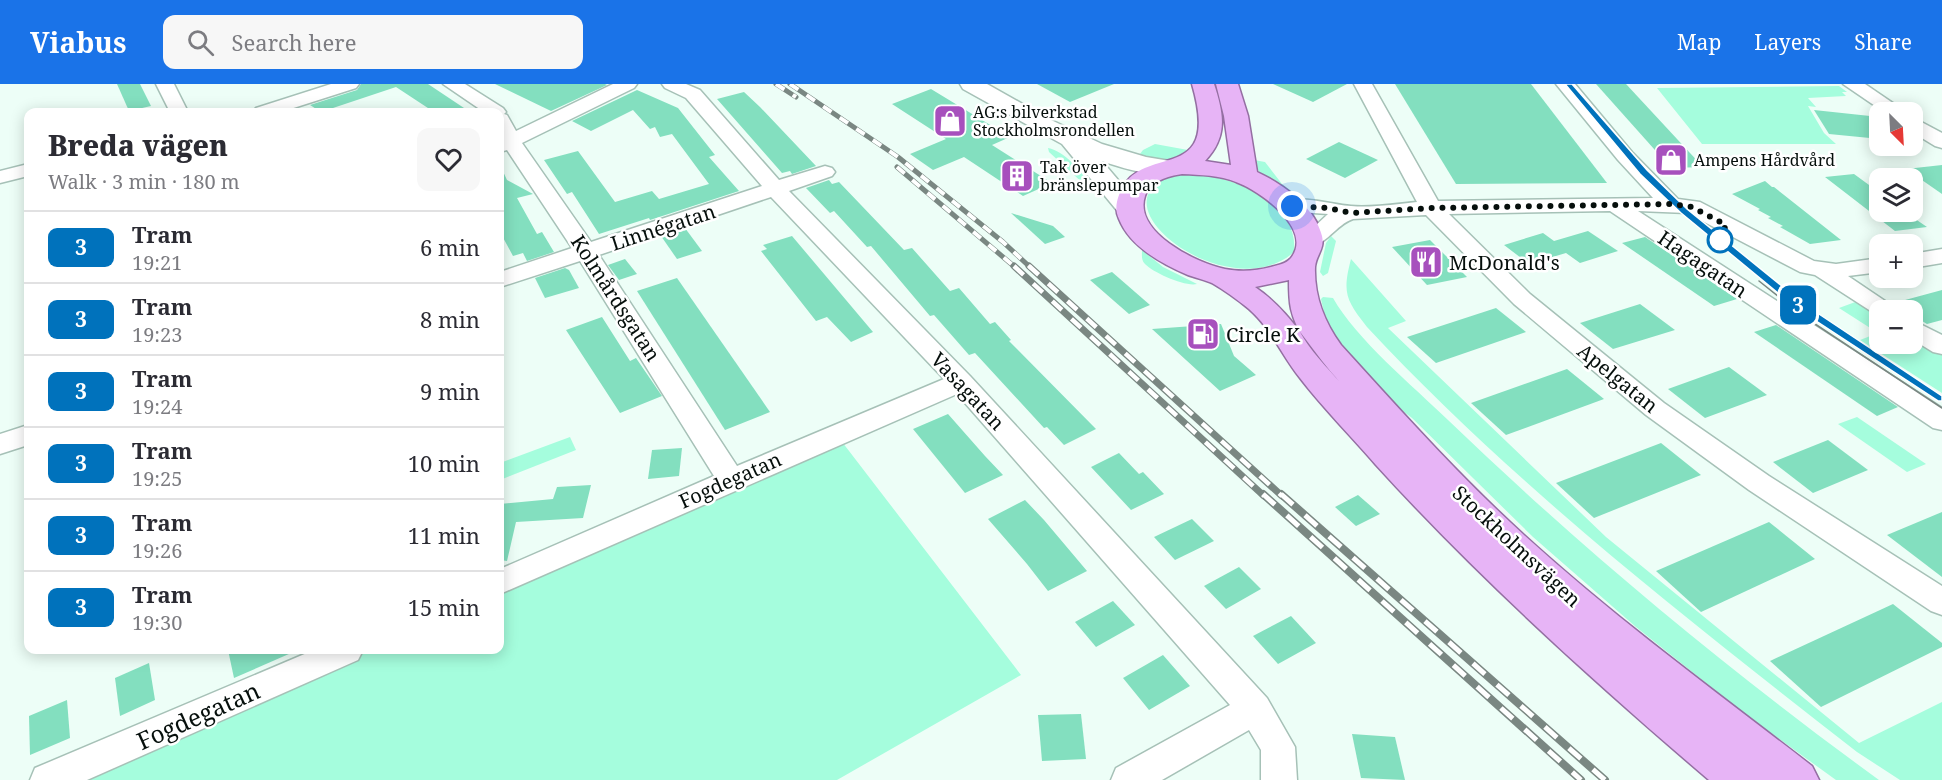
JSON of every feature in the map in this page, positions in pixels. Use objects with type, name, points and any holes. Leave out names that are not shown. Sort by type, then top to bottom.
[{"type":"highway","points":[[1177,168],[1203,151],[1211,134],[1212,117],[1203,84]]},
{"type":"highway","points":[[1227,84],[1236,116],[1245,176]]},
{"type":"highway","points":[[1177,168],[1207,168],[1245,176],[1292,206],[1304,224],[1306,252],[1291,270],[1264,278],[1221,277],[1199,270],[1156,247],[1143,234],[1128,207],[1132,193],[1139,183],[1153,174],[1177,168]]},
{"type":"highway","name":"Stockholmsvägen","points":[[1306,252],[1306,310],[1315,331],[1330,352],[1417,450],[1511,546],[1630,648],[1797,780]]},
{"type":"highway","name":"Stockholmsvägen","points":[[1221,277],[1272,315],[1310,370],[1389,457],[1488,559],[1603,665],[1740,780]]},
{"type":"main road","points":[[971,84],[1065,137],[1126,160],[1177,168]]},
{"type":"main road","points":[[1065,137],[1088,159],[1128,207]]},
{"type":"street","points":[[165,84],[177,108]]},
{"type":"street","points":[[275,108],[350,84]]},
{"type":"street","points":[[452,84],[490,108]]},
{"type":"street","points":[[505,143],[628,84]]},
{"type":"street","name":"Vasagatan","points":[[671,84],[693,94],[776,190],[961,382],[1255,709],[1278,747],[1279,780]]},
{"type":"street","name":"Apelgatan","points":[[1363,84],[1431,208],[1522,299],[1655,409],[1759,483],[1942,602]]},
{"type":"street","name":"Hagagatan","points":[[1565,84],[1625,156],[1671,204]]},
{"type":"street","points":[[1852,84],[1880,102]]},
{"type":"street","points":[[1923,130],[1942,142]]},
{"type":"street","name":"Kolmårdsgatan","points":[[505,143],[586,252],[731,480]]},
{"type":"street","points":[[0,177],[24,171]]},
{"type":"street","name":"Linnégatan","points":[[504,279],[825,172]]},
{"type":"street","points":[[1306,252],[1338,217],[1351,213],[1431,208],[1671,204],[1692,207],[1791,260],[1823,270],[1869,301]]},
{"type":"street","points":[[1292,206],[1328,208],[1351,213]]},
{"type":"street","name":"Hagagatan","points":[[1616,206],[1942,421]]},
{"type":"street","points":[[1923,259],[1942,256]]},
{"type":"street","points":[[1823,270],[1869,266]]},
{"type":"street","points":[[1923,335],[1942,346]]},
{"type":"street","name":"Fogdegatan","points":[[504,580],[961,382]]},
{"type":"street","points":[[0,444],[24,436]]},
{"type":"street","name":"Fogdegatan","points":[[48,780],[329,654]]},
{"type":"street","points":[[1129,780],[1255,709]]},
{"type":"green space","points":[[1839,86],[1847,92],[1842,92],[1846,96],[1808,98],[1816,107],[1808,106],[1824,133],[1836,144],[1702,144],[1657,88]]},
{"type":"green space","points":[[1155,144],[1188,150],[1170,159],[1137,158],[1143,150]]},
{"type":"green space","points":[[1048,148],[1066,158],[1091,185],[1086,186],[1049,152]]},
{"type":"green space","points":[[1254,160],[1265,162],[1282,184],[1303,200],[1280,190],[1266,180]]},
{"type":"green space","points":[[1182,173],[1200,174],[1238,184],[1272,204],[1285,217],[1292,233],[1294,252],[1266,266],[1234,268],[1202,259],[1174,243],[1155,224],[1147,203],[1154,185]]},
{"type":"green space","points":[[1331,236],[1336,241],[1328,273],[1323,276],[1320,272],[1326,243]]},
{"type":"green space","points":[[1142,250],[1163,267],[1197,284],[1170,279],[1149,268],[1142,257]]},
{"type":"green space","points":[[1351,259],[1406,321],[1388,328],[1606,537],[1859,743],[1942,702],[1942,780],[1900,780],[1857,752],[1666,601],[1542,496],[1482,442],[1367,327],[1354,310],[1348,296],[1347,280]]},
{"type":"green space","points":[[1323,297],[1333,298],[1356,330],[1386,362],[1551,516],[1712,652],[1879,780],[1836,780],[1746,715],[1636,627],[1533,537],[1412,418],[1379,393],[1327,326],[1321,299]]},
{"type":"green space","points":[[1858,301],[1869,308],[1869,327],[1839,308]]},
{"type":"green space","points":[[1869,336],[1869,346],[1860,340]]},
{"type":"green space","points":[[1923,341],[1942,353],[1942,393],[1882,354],[1923,354]]},
{"type":"green space","points":[[1857,417],[1926,464],[1907,472],[1838,424]]},
{"type":"green space","points":[[836,434],[1021,675],[837,780],[48,780],[338,654],[504,654],[504,580]]},
{"type":"green space","points":[[570,437],[576,450],[504,478],[504,462]]},
{"type":"building","points":[[117,84],[140,84],[151,106],[128,108]]},
{"type":"building","points":[[361,84],[428,84],[464,108],[428,108],[396,87],[333,108],[315,108],[310,105],[357,90]]},
{"type":"building","points":[[495,84],[605,84],[607,85],[551,111]]},
{"type":"building","points":[[1037,84],[1114,84],[1070,102]]},
{"type":"building","points":[[1273,84],[1347,84],[1313,102]]},
{"type":"building","points":[[1395,84],[1531,84],[1607,183],[1456,184]]},
{"type":"building","points":[[1596,84],[1626,84],[1703,167],[1671,168]]},
{"type":"building","name":"AG:s bilverkstad Stockholmsrondellen","points":[[931,89],[1010,137],[992,145],[1052,183],[1023,196],[964,157],[933,170],[910,154],[946,139],[892,104]]},
{"type":"building","points":[[637,90],[678,108],[715,155],[709,157],[739,191],[599,234],[572,192],[567,194],[544,160],[578,151],[615,202],[652,191],[659,199],[709,184],[672,134],[660,137],[655,127],[650,129],[633,110],[591,131],[572,121]]},
{"type":"building","points":[[744,92],[816,166],[792,174],[790,171],[782,173],[717,99]]},
{"type":"building","points":[[1814,110],[1869,116],[1869,138],[1829,134]]},
{"type":"building","points":[[1339,142],[1378,160],[1345,178],[1306,159]]},
{"type":"building","points":[[1942,165],[1942,194],[1923,181],[1923,168],[1915,168]]},
{"type":"building","points":[[504,174],[507,180],[533,194],[517,198],[537,234],[542,232],[554,252],[527,261],[523,253],[513,256],[504,239]]},
{"type":"building","points":[[1854,174],[1869,185],[1869,211],[1825,177]]},
{"type":"building","points":[[829,180],[832,184],[839,182],[904,250],[912,248],[950,291],[959,288],[990,324],[995,322],[1011,340],[1009,341],[1096,429],[1064,445],[1047,427],[1044,428],[975,353],[969,355],[934,315],[930,316],[871,246],[867,247],[834,211],[830,213],[806,188]]},
{"type":"building","points":[[1765,181],[1841,240],[1810,244],[1780,227],[1783,226],[1768,218],[1771,217],[1758,210],[1760,209],[1732,194]]},
{"type":"building","points":[[1011,213],[1053,226],[1065,237],[1045,244]]},
{"type":"building","points":[[1883,222],[1920,222],[1927,227],[1895,231]]},
{"type":"building","points":[[685,228],[702,251],[677,259],[661,236]]},
{"type":"building","points":[[1588,231],[1618,251],[1580,263],[1566,253],[1529,264],[1504,245],[1543,233],[1554,241]]},
{"type":"building","points":[[792,236],[873,332],[851,342],[827,317],[816,321],[761,251],[767,249],[763,245]]},
{"type":"building","points":[[1645,237],[1737,299],[1714,306],[1622,243]]},
{"type":"building","points":[[1430,240],[1467,277],[1427,285],[1392,247]]},
{"type":"building","points":[[625,259],[637,274],[619,280],[608,265]]},
{"type":"building","points":[[565,268],[569,270],[579,288],[545,298],[535,278]]},
{"type":"building","points":[[1112,272],[1150,305],[1129,314],[1090,280]]},
{"type":"building","points":[[677,278],[770,412],[725,430],[637,291]]},
{"type":"building","points":[[1942,290],[1942,320],[1927,324],[1923,322],[1923,300],[1905,300]]},
{"type":"building","points":[[1640,304],[1675,330],[1613,349],[1580,323]]},
{"type":"building","points":[[1496,308],[1526,332],[1436,363],[1407,337]]},
{"type":"building","points":[[602,317],[630,361],[636,358],[662,396],[620,413],[566,330]]},
{"type":"building","points":[[1221,324],[1234,356],[1256,375],[1220,391],[1152,329]]},
{"type":"building","points":[[1776,325],[1898,407],[1877,416],[1754,332]]},
{"type":"building","points":[[1729,367],[1767,395],[1705,418],[1668,389]]},
{"type":"building","points":[[1567,369],[1604,399],[1506,435],[1471,403]]},
{"type":"building","points":[[948,414],[1003,475],[965,493],[913,429]]},
{"type":"building","points":[[1828,440],[1868,470],[1813,493],[1773,462]]},
{"type":"building","points":[[1661,443],[1701,475],[1594,518],[1556,483]]},
{"type":"building","points":[[682,448],[679,476],[648,479],[652,450]]},
{"type":"building","points":[[1119,453],[1139,474],[1143,472],[1164,494],[1131,510],[1091,467]]},
{"type":"building","points":[[591,485],[583,518],[516,522],[507,561],[504,561],[504,504],[553,499],[557,487]]},
{"type":"building","points":[[1358,495],[1380,514],[1356,526],[1335,507]]},
{"type":"building","points":[[1025,500],[1087,571],[1048,591],[988,519]]},
{"type":"building","points":[[1942,512],[1942,577],[1887,535]]},
{"type":"building","points":[[1192,519],[1214,541],[1175,560],[1154,537]]},
{"type":"building","points":[[1769,522],[1815,559],[1701,612],[1656,571]]},
{"type":"building","points":[[1239,567],[1261,589],[1226,609],[1204,586]]},
{"type":"building","points":[[1113,601],[1135,625],[1096,647],[1075,622]]},
{"type":"building","points":[[1893,604],[1942,643],[1942,647],[1821,707],[1770,661]]},
{"type":"building","points":[[1291,616],[1316,643],[1278,664],[1253,636]]},
{"type":"building","points":[[229,654],[289,654],[234,678]]},
{"type":"building","points":[[1163,655],[1190,686],[1149,710],[1123,678]]},
{"type":"building","points":[[149,663],[155,700],[120,716],[115,678]]},
{"type":"building","points":[[67,700],[70,738],[30,755],[29,716]]},
{"type":"building","points":[[1081,714],[1086,759],[1042,761],[1038,715]]},
{"type":"building","points":[[1352,734],[1395,737],[1405,780],[1361,778]]},
{"type":"tram line","points":[[1569,84],[1633,161],[1677,204]]},
{"type":"tram line","name":"3","points":[[1569,84],[1643,172],[1684,211],[1800,306],[1942,399]]},
{"type":"tram line","points":[[1759,281],[1803,316],[1942,408]]},
{"type":"railway","points":[[776,84],[796,97]]},
{"type":"railway","points":[[790,84],[898,157],[1003,242],[1031,268]]},
{"type":"railway","points":[[897,167],[1016,268]]},
{"type":"railway","points":[[1014,266],[1264,496]]},
{"type":"railway","points":[[1029,266],[1282,496]]},
{"type":"railway","points":[[1263,494],[1581,780]]},
{"type":"railway","points":[[1281,494],[1605,780]]},
{"type":"place","name":"AG:s bilverkstad Stockholmsrondellen","points":[[950,121]]},
{"type":"place","name":"Ampens Hårdvård","points":[[1671,160]]},
{"type":"place","name":"Tak över bränslepumpar","points":[[1017,176]]},
{"type":"place","name":"McDonald's","points":[[1426,262]]},
{"type":"place","name":"Circle K","points":[[1203,334]]},
{"type":"route","points":[[1292,206],[1328,208],[1351,213],[1431,208],[1671,204],[1692,207],[1726,225],[1720,240]]}]
